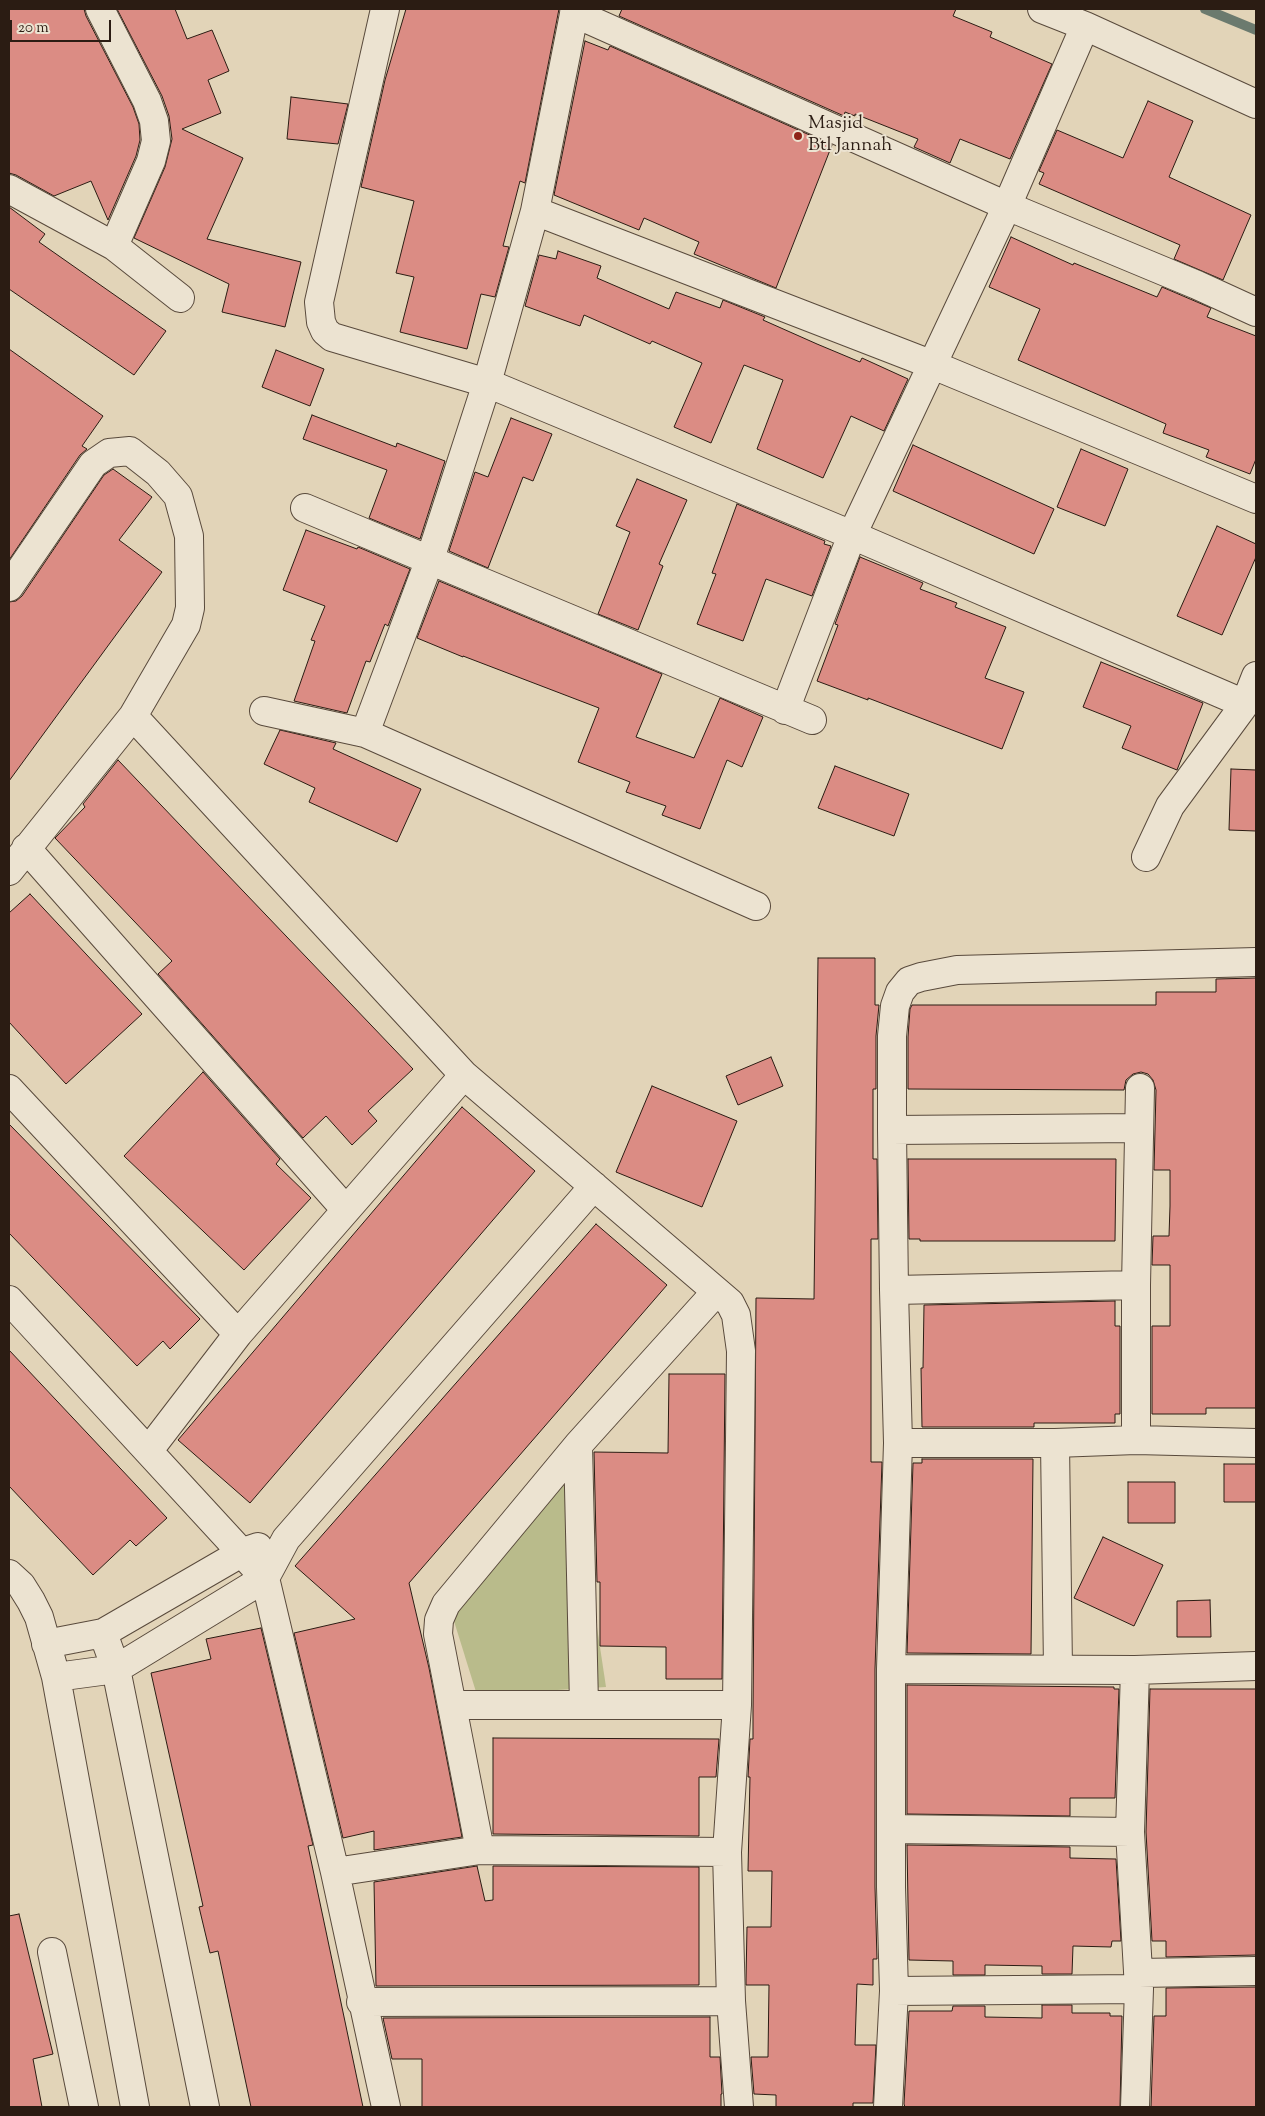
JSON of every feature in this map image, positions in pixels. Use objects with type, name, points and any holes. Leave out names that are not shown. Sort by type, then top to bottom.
[{"type":"street","points":[[100,9],[147,100],[154,121],[156,141],[151,161],[114,246]]},
{"type":"street","points":[[385,9],[319,302],[321,322],[325,331],[332,338],[488,383],[852,535],[1245,704]]},
{"type":"street","points":[[1042,9],[1086,26],[1256,104]]},
{"type":"street","points":[[365,733],[430,559],[488,383],[535,211],[575,11],[1007,206],[1197,285],[1256,312]]},
{"type":"street","points":[[785,710],[852,535],[1007,206],[1086,26]]},
{"type":"street","points":[[9,189],[114,246],[180,298]]},
{"type":"street","points":[[535,211],[933,365],[1256,499]]},
{"type":"street","points":[[9,587],[93,464],[109,453],[130,452],[158,473],[178,496],[189,536],[190,608],[186,625],[133,716],[26,848],[9,872]]},
{"type":"street","points":[[305,508],[812,720]]},
{"type":"street","points":[[1146,857],[1170,806],[1245,704],[1256,676]]},
{"type":"street","points":[[264,711],[365,733],[756,906]]},
{"type":"street","points":[[133,716],[464,1075],[730,1303],[736,1315],[741,1351],[737,1705],[727,1852],[731,2001],[739,2107]]},
{"type":"street","points":[[26,848],[346,1210]]},
{"type":"street","points":[[888,2107],[894,1991],[891,1887],[891,1669],[898,1443],[892,1130],[892,1036],[895,1006],[900,992],[909,981],[957,970],[1256,962]]},
{"type":"street","points":[[149,1450],[238,1334],[464,1075]]},
{"type":"street","points":[[1136,1440],[1136,1285],[1140,1088]]},
{"type":"street","points":[[9,1089],[238,1334]]},
{"type":"street","points":[[892,1130],[1140,1128]]},
{"type":"street","points":[[56,1677],[116,1669],[265,1578],[286,1538],[594,1186]]},
{"type":"street","points":[[894,1290],[1136,1285]]},
{"type":"street","points":[[480,1850],[438,1634],[439,1620],[446,1604],[578,1445],[716,1292]]},
{"type":"street","points":[[9,1300],[265,1578],[335,1872],[386,2107]]},
{"type":"street","points":[[898,1443],[1055,1443],[1136,1440],[1256,1444]]},
{"type":"street","points":[[1055,1443],[1058,1669]]},
{"type":"street","points":[[578,1445],[584,1704]]},
{"type":"street","points":[[46,1644],[103,1633],[243,1552],[286,1538]]},
{"type":"street","points":[[9,1574],[21,1586],[31,1601],[56,1677],[135,2107]]},
{"type":"street","points":[[103,1633],[116,1669],[205,2107]]},
{"type":"street","points":[[891,1669],[1135,1670],[1256,1666]]},
{"type":"street","points":[[1135,1670],[1130,1832],[1139,1981],[1135,2107]]},
{"type":"street","points":[[453,1705],[737,1705]]},
{"type":"street","points":[[891,1829],[1130,1832]]},
{"type":"street","points":[[335,1872],[480,1850],[727,1852]]},
{"type":"street","points":[[52,1952],[84,2107]]},
{"type":"street","points":[[894,1991],[1139,1981],[1256,1971]]},
{"type":"street","points":[[362,2002],[731,2001]]},
{"type":"green space","points":[[572,1461],[606,1687],[477,1695],[453,1618]]},
{"type":"building","points":[[9,9],[84,9],[133,107],[139,124],[140,140],[136,156],[108,220],[91,181],[54,196],[9,173]]},
{"type":"building","points":[[117,9],[175,9],[187,39],[212,30],[229,71],[208,80],[221,113],[182,129],[243,158],[207,239],[301,262],[285,327],[222,312],[229,284],[134,238],[165,167],[172,139],[169,116],[162,96]]},
{"type":"building","points":[[406,9],[559,9],[525,183],[520,181],[503,246],[509,247],[495,297],[481,294],[467,349],[400,332],[414,277],[396,273],[414,201],[361,187],[385,80]]},
{"type":"building","points":[[622,9],[956,9],[953,16],[992,32],[990,37],[1052,64],[1010,159],[960,139],[950,163],[914,147],[918,139],[855,114],[855,116],[845,112],[844,116],[619,16]]},
{"type":"building","points":[[585,41],[608,50],[610,46],[832,145],[776,288],[694,254],[699,242],[644,218],[639,230],[554,195]]},
{"type":"building","points":[[291,97],[348,104],[338,144],[287,139]]},
{"type":"building","points":[[1148,101],[1193,121],[1169,177],[1251,215],[1223,280],[1174,259],[1180,245],[1039,184],[1044,173],[1039,171],[1057,130],[1123,158]]},
{"type":"building","points":[[9,207],[45,234],[39,242],[166,331],[134,375],[9,289]]},
{"type":"building","points":[[1011,237],[1073,265],[1074,263],[1157,297],[1162,287],[1211,308],[1207,317],[1256,336],[1256,459],[1250,474],[1206,457],[1209,450],[1163,433],[1166,424],[1018,360],[1040,309],[989,287]]},
{"type":"building","points":[[558,251],[601,266],[597,278],[669,309],[676,292],[720,308],[723,300],[765,317],[763,320],[817,344],[860,362],[862,358],[908,379],[884,431],[851,416],[823,478],[757,449],[783,380],[744,365],[711,443],[674,427],[702,363],[652,341],[650,344],[584,315],[580,326],[525,306],[539,255],[556,259]]},
{"type":"building","points":[[9,349],[103,416],[82,446],[87,449],[80,455],[9,560]]},
{"type":"building","points":[[276,350],[324,369],[310,406],[262,387]]},
{"type":"building","points":[[312,415],[396,447],[397,443],[445,461],[420,539],[369,518],[387,470],[303,439]]},
{"type":"building","points":[[511,418],[552,434],[533,481],[523,477],[488,568],[449,551],[475,472],[488,477]]},
{"type":"building","points":[[913,445],[1054,509],[1034,554],[893,491]]},
{"type":"building","points":[[1081,449],[1128,469],[1105,526],[1057,507]]},
{"type":"building","points":[[113,469],[152,497],[119,540],[162,572],[9,781],[9,602],[16,601],[22,596],[104,475]]},
{"type":"building","points":[[637,479],[687,500],[659,564],[663,566],[638,630],[598,614],[630,532],[616,526]]},
{"type":"building","points":[[737,504],[825,541],[824,544],[831,546],[812,596],[766,579],[743,641],[697,624],[716,574],[712,573]]},
{"type":"building","points":[[1217,526],[1256,544],[1256,557],[1222,635],[1177,616]]},
{"type":"building","points":[[306,530],[357,549],[358,547],[410,569],[388,626],[385,624],[370,662],[366,661],[347,713],[294,701],[315,641],[311,640],[325,606],[283,590]]},
{"type":"building","points":[[860,557],[923,583],[920,589],[957,603],[955,607],[1006,627],[985,678],[1024,692],[1002,749],[868,698],[868,700],[817,681],[838,625],[835,624]]},
{"type":"building","points":[[439,581],[662,674],[636,737],[694,758],[720,698],[763,717],[742,767],[727,760],[700,829],[662,815],[666,806],[626,792],[630,782],[578,762],[599,708],[417,638]]},
{"type":"building","points":[[1101,662],[1203,703],[1177,770],[1122,748],[1131,726],[1083,707]]},
{"type":"building","points":[[280,730],[336,743],[333,749],[421,789],[397,842],[309,802],[315,788],[264,764]]},
{"type":"building","points":[[118,760],[413,1069],[368,1111],[377,1121],[352,1145],[326,1116],[303,1138],[158,974],[172,961],[55,838],[85,807],[83,804]]},
{"type":"building","points":[[835,766],[909,794],[894,836],[818,808]]},
{"type":"building","points":[[1231,769],[1256,770],[1256,831],[1229,830]]},
{"type":"building","points":[[30,894],[142,1014],[66,1084],[9,1022],[9,913]]},
{"type":"building","points":[[818,958],[875,958],[875,1005],[879,1005],[876,1036],[876,1089],[873,1089],[873,1159],[877,1159],[878,1239],[871,1239],[871,1462],[882,1462],[875,1669],[875,1887],[877,1959],[873,1959],[873,1985],[857,1984],[855,2045],[876,2045],[873,2103],[853,2103],[853,2107],[776,2107],[776,2095],[754,2094],[751,2057],[768,2057],[769,1985],[746,1985],[747,1927],[771,1927],[772,1871],[748,1871],[750,1777],[748,1777],[750,1739],[753,1739],[756,1298],[814,1299]]},
{"type":"building","points":[[1256,978],[1256,1408],[1206,1408],[1206,1414],[1152,1414],[1152,1326],[1170,1326],[1170,1265],[1152,1265],[1153,1236],[1169,1236],[1170,1206],[1170,1170],[1154,1170],[1156,1090],[1153,1080],[1148,1074],[1141,1072],[1133,1074],[1126,1080],[1124,1090],[908,1089],[910,1009],[912,1005],[1156,1005],[1156,992],[1216,992],[1216,979]]},
{"type":"building","points":[[771,1057],[783,1086],[738,1105],[726,1076]]},
{"type":"building","points":[[203,1072],[280,1159],[276,1164],[311,1198],[244,1270],[124,1156]]},
{"type":"building","points":[[652,1086],[737,1121],[702,1207],[616,1172]]},
{"type":"building","points":[[462,1107],[535,1171],[250,1503],[178,1440]]},
{"type":"building","points":[[9,1124],[200,1319],[170,1349],[163,1341],[137,1366],[9,1233]]},
{"type":"building","points":[[908,1159],[1116,1159],[1115,1241],[920,1241],[920,1239],[909,1239]]},
{"type":"building","points":[[596,1224],[667,1285],[409,1583],[429,1668],[462,1837],[374,1850],[374,1831],[343,1838],[294,1633],[355,1619],[295,1566]]},
{"type":"building","points":[[1115,1301],[1115,1326],[1120,1326],[1120,1414],[1115,1414],[1115,1423],[1034,1423],[1034,1427],[922,1427],[921,1368],[923,1368],[924,1305]]},
{"type":"building","points":[[9,1350],[167,1518],[136,1546],[130,1540],[93,1575],[9,1486]]},
{"type":"building","points":[[669,1374],[725,1374],[722,1679],[666,1679],[666,1647],[600,1646],[600,1582],[597,1582],[594,1452],[668,1453]]},
{"type":"building","points":[[922,1459],[1033,1459],[1031,1654],[907,1653],[913,1463],[922,1463]]},
{"type":"building","points":[[1224,1464],[1256,1464],[1256,1502],[1224,1502]]},
{"type":"building","points":[[1128,1482],[1175,1482],[1175,1523],[1128,1523]]},
{"type":"building","points":[[1103,1537],[1163,1565],[1134,1626],[1074,1598]]},
{"type":"building","points":[[1210,1600],[1211,1637],[1177,1637],[1177,1601]]},
{"type":"building","points":[[261,1628],[313,1845],[308,1846],[363,2107],[251,2107],[218,1951],[210,1953],[199,1907],[203,1906],[151,1673],[211,1659],[206,1639]]},
{"type":"building","points":[[907,1685],[1114,1687],[1114,1689],[1119,1689],[1115,1798],[1070,1798],[1070,1816],[907,1814]]},
{"type":"building","points":[[1150,1689],[1256,1689],[1256,1955],[1166,1957],[1166,1941],[1152,1941],[1146,1832]]},
{"type":"building","points":[[493,1738],[719,1739],[716,1777],[699,1777],[699,1836],[493,1834]]},
{"type":"building","points":[[907,1845],[1070,1847],[1070,1858],[1116,1859],[1121,1941],[1112,1941],[1111,1947],[1073,1946],[1072,1974],[1042,1974],[1042,1966],[985,1965],[985,1975],[953,1975],[953,1961],[909,1960]]},
{"type":"building","points":[[477,1866],[485,1901],[493,1900],[493,1866],[699,1867],[699,1985],[376,1986],[374,1882]]},
{"type":"building","points":[[19,1914],[53,2054],[33,2059],[42,2107],[9,2107],[9,1916]]},
{"type":"building","points":[[1256,1987],[1256,2107],[1151,2107],[1154,2016],[1166,2016],[1166,1988]]},
{"type":"building","points":[[1042,2005],[1072,2005],[1072,2013],[1110,2013],[1110,2016],[1122,2016],[1120,2107],[905,2107],[909,2011],[952,2011],[953,2006],[985,2006],[985,2017],[1042,2018]]},
{"type":"building","points":[[710,2017],[710,2057],[720,2057],[721,2107],[422,2107],[422,2059],[392,2059],[383,2018]]},
{"type":"waterway","points":[[1205,9],[1256,30]]},
{"type":"place","name":"Masjid Btl Jannah","points":[[798,136]]}]
